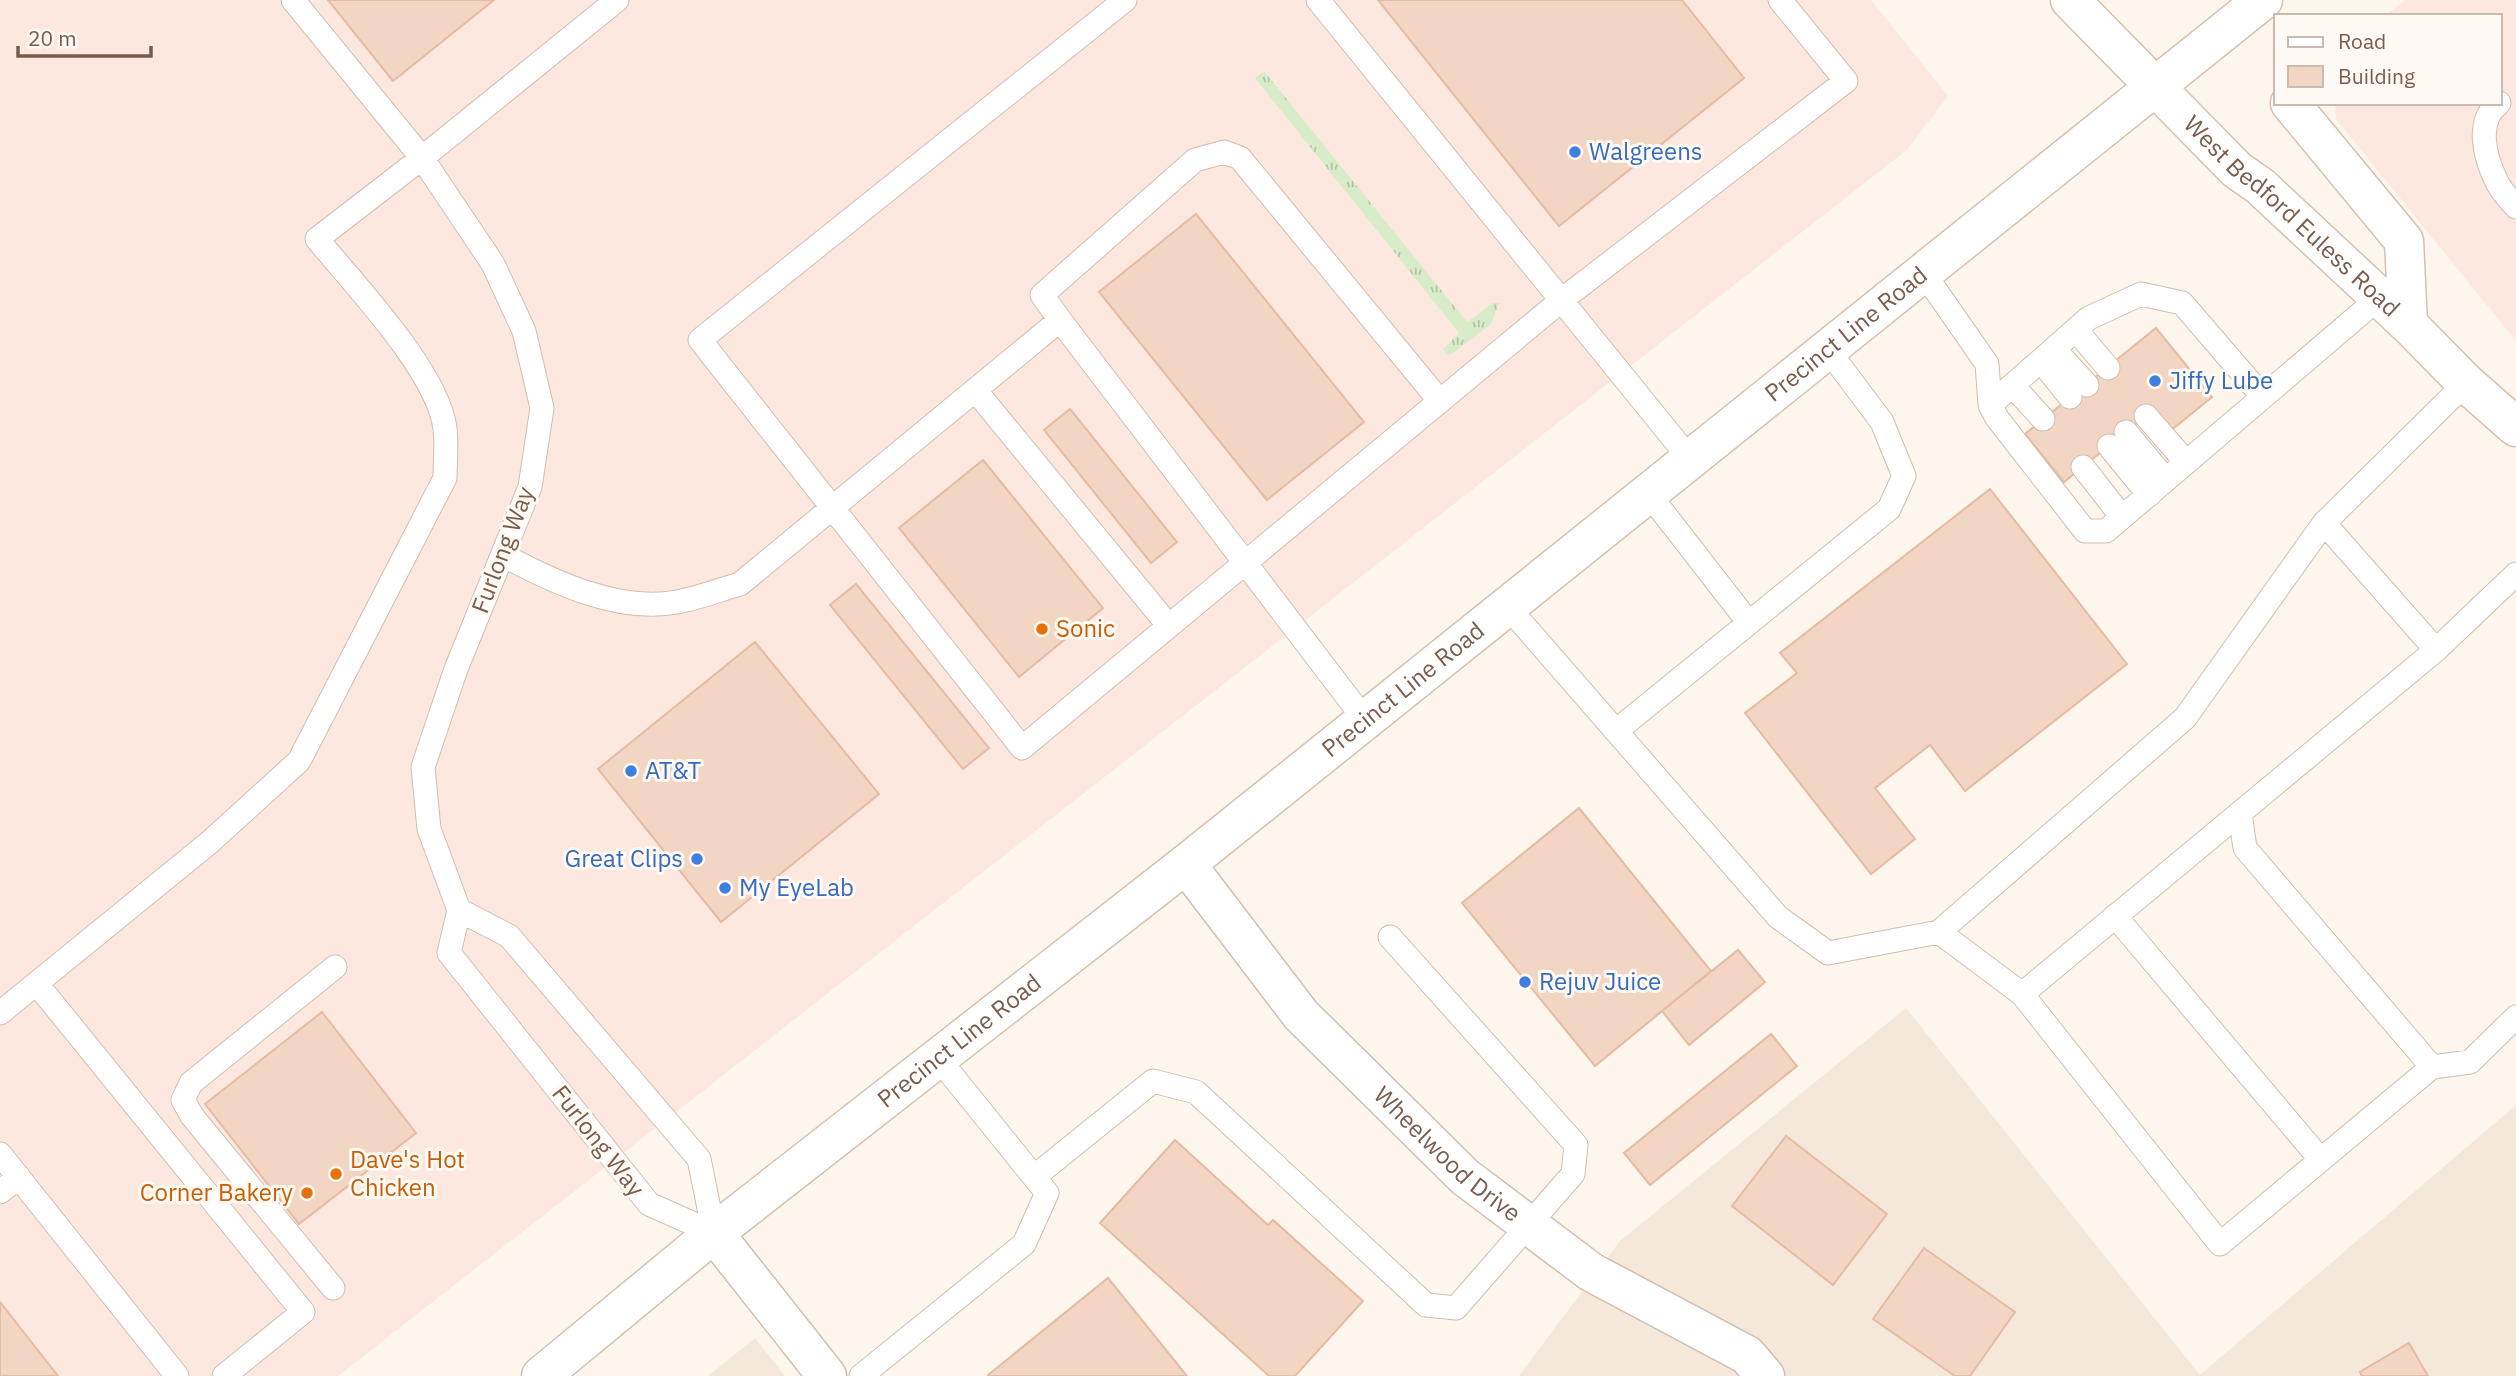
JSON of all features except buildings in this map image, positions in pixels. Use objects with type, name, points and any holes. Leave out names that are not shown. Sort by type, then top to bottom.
[{"type":"main road","name":"West Bedford Euless Road","points":[[2070,0],[2237,170],[2260,186],[2380,297],[2466,383],[2516,427]]},
{"type":"main road","name":"Precinct Line Road","points":[[541,1376],[714,1233],[1186,864],[2263,0]]},
{"type":"main road","points":[[2292,105],[2404,241],[2408,324]]},
{"type":"main road","name":"Wheelwood Drive","points":[[1186,864],[1301,1015],[1465,1177],[1591,1272],[1747,1355],[1765,1376]]},
{"type":"main road","points":[[714,1233],[827,1376]]},
{"type":"lane","name":"Furlong Way","points":[[293,0],[422,158],[493,264],[524,331],[542,408],[530,487],[456,669],[423,767],[429,829],[459,910],[449,953],[649,1204],[714,1233]]},
{"type":"lane","points":[[0,1013],[210,842],[299,761],[445,478],[445,428],[432,388],[393,330],[317,239],[617,0]]},
{"type":"lane","points":[[1125,0],[700,340],[1022,748],[1563,299],[1846,82],[1780,0]]},
{"type":"lane","points":[[1318,0],[1563,299],[1690,460]]},
{"type":"lane","points":[[2502,101],[2516,90]]},
{"type":"lane","points":[[2497,105],[2483,127],[2488,155],[2496,182],[2516,207]]},
{"type":"lane","points":[[1365,720],[1042,295],[1195,160],[1224,152],[1240,158],[1440,400]]},
{"type":"lane","points":[[1923,272],[1987,365],[1990,405],[1997,418],[2085,531],[2106,531],[2380,297]]},
{"type":"lane","points":[[1990,405],[2089,318],[2141,294],[2182,303],[2263,397]]},
{"type":"lane","points":[[503,555],[542,576],[639,605],[677,602],[740,584],[1060,320]]},
{"type":"lane","points":[[2076,330],[2108,368]]},
{"type":"lane","points":[[1616,731],[1889,509],[1905,476],[1882,422],[1828,350]]},
{"type":"lane","points":[[2047,355],[2078,391]]},
{"type":"lane","points":[[1507,606],[1778,917],[1828,953],[1939,932],[2185,718],[2325,523],[2466,383]]},
{"type":"lane","points":[[2012,386],[2043,419]]},
{"type":"lane","points":[[975,390],[1169,626]]},
{"type":"lane","points":[[2146,416],[2186,462]]},
{"type":"lane","points":[[2118,439],[2157,487]]},
{"type":"lane","points":[[2083,467],[2122,517]]},
{"type":"lane","points":[[1648,493],[1749,622]]},
{"type":"lane","points":[[2325,523],[2436,650]]},
{"type":"lane","points":[[2022,994],[2436,650],[2516,574]]},
{"type":"lane","points":[[2240,813],[2245,848],[2432,1068]]},
{"type":"lane","points":[[459,910],[509,936],[699,1159],[714,1233]]},
{"type":"lane","points":[[2115,916],[2321,1160]]},
{"type":"lane","points":[[1939,932],[2022,994],[2220,1244],[2432,1068],[2470,1062],[2516,1017]]},
{"type":"lane","points":[[1034,1177],[1153,1081],[1196,1091],[1426,1304],[1456,1308],[1573,1174],[1576,1145],[1390,937]]},
{"type":"lane","points":[[333,1288],[192,1116],[183,1100],[191,1083],[335,967]]},
{"type":"lane","points":[[37,984],[303,1312],[224,1376]]},
{"type":"lane","points":[[861,1376],[1024,1244],[1046,1193],[938,1058]]},
{"type":"lane","points":[[0,1153],[177,1376]]},
{"type":"lane","points":[[0,1192],[19,1177]]},
{"type":"shaded area","points":[[0,0],[1871,0],[1948,96],[1907,150],[338,1376],[0,1376]]},
{"type":"shaded area","points":[[2405,0],[2516,0],[2516,341],[2336,119],[2335,105],[2502,105],[2502,14],[2388,14]]},
{"type":"shaded area","points":[[1906,1008],[2200,1375],[2516,1105],[2516,1376],[1519,1376],[1620,1241]]},
{"type":"shaded area","points":[[755,1338],[785,1376],[708,1376]]},
{"type":"green space","points":[[1264,71],[1467,322],[1493,303],[1499,303],[1491,324],[1448,355],[1443,349],[1459,333],[1255,78]]},
{"type":"place","name":"Walgreens","points":[[1575,152]]},
{"type":"place","name":"Jiffy Lube","points":[[2155,381]]},
{"type":"place","name":"Sonic","points":[[1042,629]]},
{"type":"place","name":"AT&T","points":[[631,771]]},
{"type":"place","name":"Great Clips","points":[[697,859]]},
{"type":"place","name":"My EyeLab","points":[[725,888]]},
{"type":"place","name":"Rejuv Juice","points":[[1525,982]]},
{"type":"place","name":"Dave's Hot Chicken","points":[[336,1174]]},
{"type":"place","name":"Corner Bakery","points":[[307,1193]]}]
